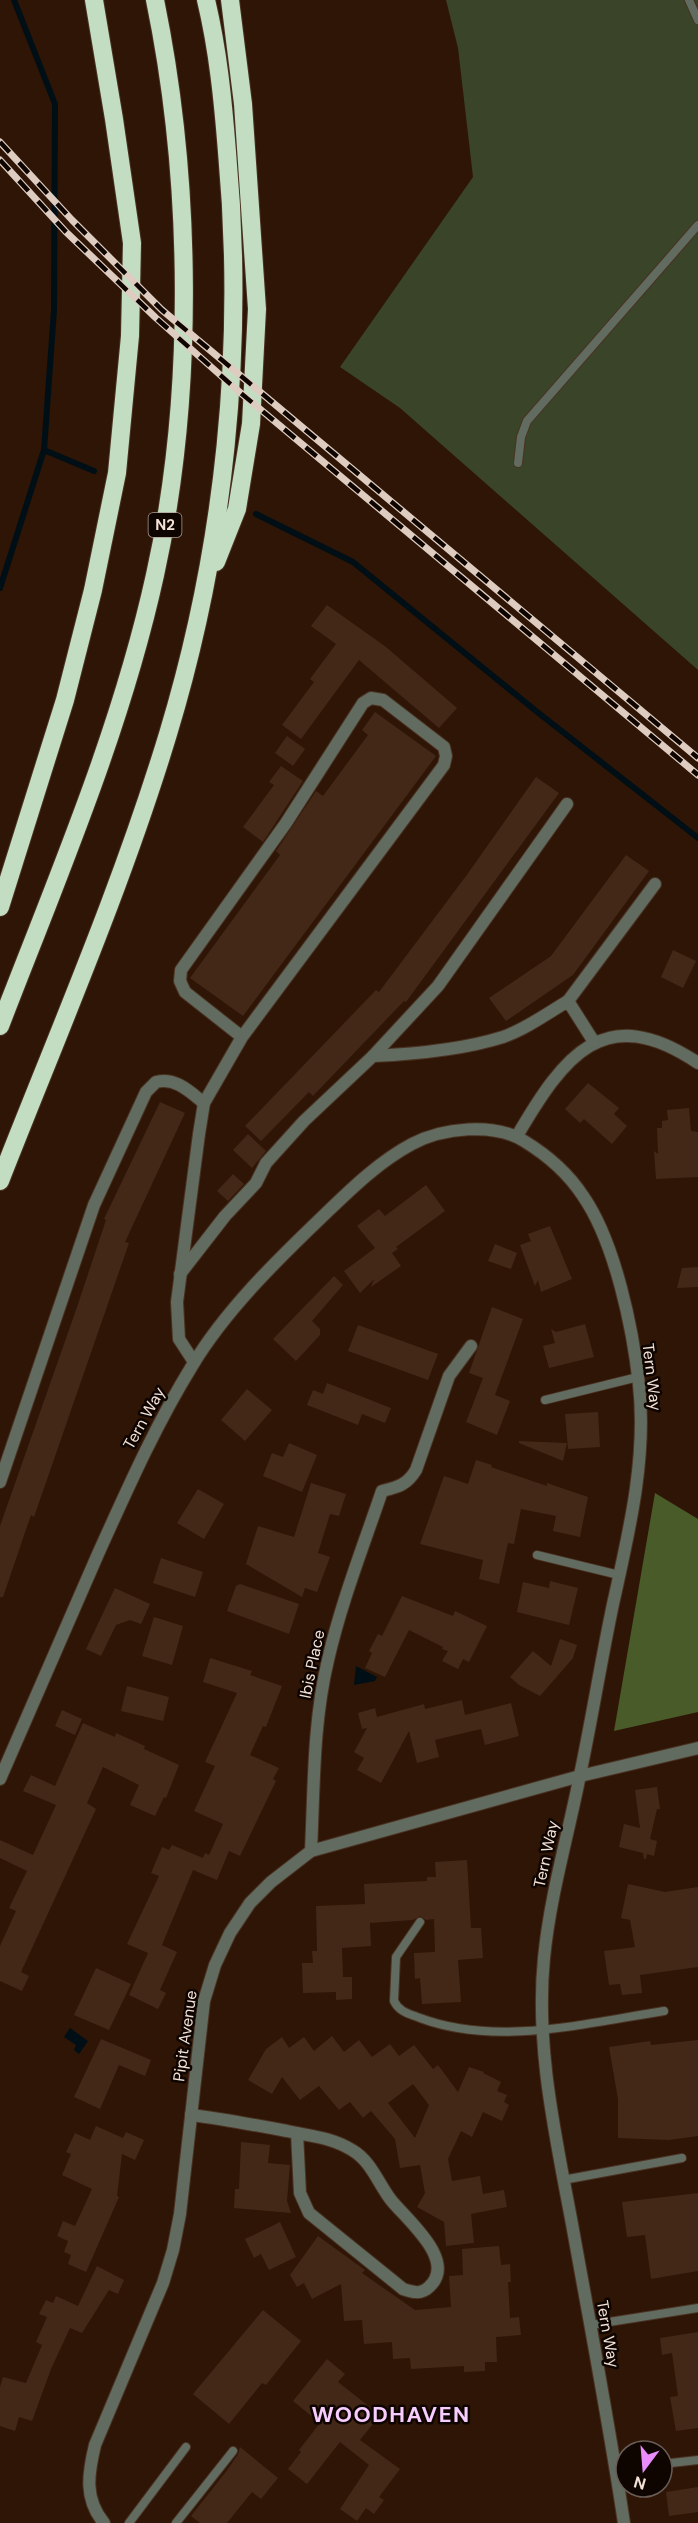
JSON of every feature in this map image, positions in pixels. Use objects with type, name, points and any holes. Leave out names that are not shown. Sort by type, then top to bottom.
[{"type":"highway","points":[[0,907],[65,700],[93,590],[117,473],[130,336],[132,243],[94,0]]},
{"type":"highway","name":"N2","points":[[0,1026],[98,770],[129,673],[155,577],[169,502],[180,400],[183,280],[180,184],[172,108],[155,0]]},
{"type":"highway","points":[[0,1181],[126,858],[168,732],[204,591],[222,477],[229,405],[234,306],[232,210],[221,84],[206,0]]},
{"type":"highway","points":[[204,591],[237,508],[251,424],[257,309],[243,104],[230,0]]},
{"type":"street","points":[[194,1362],[179,1339],[177,1302],[204,1104],[242,1036],[444,765],[446,756],[444,747],[384,700],[371,698],[363,703],[286,823],[181,970],[180,981],[185,992],[242,1036]]},
{"type":"street","points":[[179,1276],[225,1216],[256,1183],[266,1163],[304,1121],[373,1056],[438,986],[567,804]]},
{"type":"street","points":[[373,1056],[463,1046],[504,1036],[568,1001],[655,884]]},
{"type":"street","points":[[568,1001],[594,1042]]},
{"type":"street","points":[[517,1136],[537,1102],[572,1059],[594,1042],[607,1037],[628,1036],[655,1040],[676,1048],[698,1063]]},
{"type":"street","points":[[0,1482],[94,1205],[149,1088],[156,1082],[172,1082],[184,1087],[204,1104]]},
{"type":"street","name":"Tern Way","points":[[0,1779],[142,1455],[194,1362],[223,1323],[290,1248],[353,1187],[385,1161],[410,1145],[433,1135],[457,1129],[494,1131],[517,1136],[558,1165],[585,1198],[606,1243],[625,1306],[638,1377],[641,1425],[638,1472],[580,1776],[554,1894],[544,1954],[541,1997],[542,2029],[563,2180],[614,2439]]},
{"type":"street","name":"Ibis Place","points":[[311,1851],[315,1750],[327,1661],[341,1611],[382,1491],[401,1486],[409,1481],[416,1470],[449,1376],[471,1346]]},
{"type":"street","name":"Pipit Avenue","points":[[104,2523],[93,2507],[89,2496],[90,2468],[96,2445],[170,2261],[180,2214],[204,2001],[215,1965],[230,1933],[250,1903],[271,1882],[311,1851],[580,1776],[698,1748]]},
{"type":"street","points":[[191,2115],[314,2135],[355,2151],[367,2163],[391,2200],[431,2246],[438,2269],[432,2284],[425,2290],[414,2293],[403,2289],[309,2212],[300,2193],[297,2133]]},
{"type":"street","name":"Tern Way","points":[[623,2499],[624,2523]]},
{"type":"lane","points":[[689,0],[698,20]]},
{"type":"lane","points":[[518,463],[521,437],[527,421],[698,225]]},
{"type":"lane","points":[[545,1400],[638,1377]]},
{"type":"lane","points":[[537,1555],[619,1575]]},
{"type":"lane","points":[[420,1922],[396,1957],[394,2001],[397,2007],[440,2025],[479,2031],[542,2029],[664,2011]]},
{"type":"lane","points":[[563,2180],[682,2158]]},
{"type":"lane","points":[[590,2325],[698,2308]]},
{"type":"lane","points":[[129,2523],[186,2447]]},
{"type":"lane","points":[[176,2523],[233,2451]]},
{"type":"lane","points":[[674,2463],[698,2460]]},
{"type":"green space","points":[[446,0],[698,0],[698,670],[400,408],[340,367],[473,177],[458,48]]},
{"type":"green space","points":[[655,1493],[698,1519],[698,1712],[614,1731]]},
{"type":"shaded area","points":[[356,1666],[377,1677],[375,1681],[354,1685]]},
{"type":"shaded area","points":[[70,2028],[88,2041],[79,2054],[74,2050],[76,2045],[64,2037]]},
{"type":"building","points":[[327,605],[386,647],[457,708],[439,728],[359,660],[301,739],[282,725],[314,682],[310,679],[336,644],[311,626]]},
{"type":"building","points":[[375,712],[436,756],[243,1016],[190,978],[280,855],[276,851],[316,791],[323,796],[368,735],[362,730]]},
{"type":"building","points":[[287,736],[305,749],[293,766],[275,753]]},
{"type":"building","points":[[281,766],[303,781],[263,842],[243,827],[274,785],[269,782]]},
{"type":"building","points":[[536,777],[559,793],[406,1002],[404,1001],[313,1096],[309,1092],[261,1141],[245,1126],[376,990],[379,992],[466,876]]},
{"type":"building","points":[[626,855],[649,871],[573,975],[506,1021],[489,998],[551,956]]},
{"type":"building","points":[[673,950],[696,961],[683,988],[661,977]]},
{"type":"building","points":[[588,1083],[619,1108],[614,1114],[627,1126],[612,1144],[584,1119],[580,1123],[565,1109]]},
{"type":"building","points":[[160,1102],[185,1113],[125,1242],[129,1243],[34,1517],[31,1515],[3,1597],[0,1597],[0,1526],[76,1310],[106,1220],[104,1219]]},
{"type":"building","points":[[689,1108],[691,1131],[698,1132],[698,1177],[656,1179],[654,1151],[658,1154],[657,1128],[662,1128],[662,1121],[668,1120],[667,1110]]},
{"type":"building","points":[[248,1134],[266,1151],[252,1168],[233,1150]]},
{"type":"building","points":[[233,1174],[244,1184],[228,1201],[217,1191]]},
{"type":"building","points":[[426,1185],[445,1211],[396,1247],[398,1249],[392,1253],[401,1266],[371,1287],[374,1279],[360,1293],[344,1271],[375,1248],[357,1226],[379,1209],[385,1216]]},
{"type":"building","points":[[550,1226],[572,1279],[541,1292],[538,1280],[535,1286],[520,1245],[531,1241],[528,1234]]},
{"type":"building","points":[[495,1244],[517,1253],[511,1269],[488,1261]]},
{"type":"building","points":[[698,1267],[698,1287],[677,1288],[682,1268]]},
{"type":"building","points":[[334,1276],[343,1285],[312,1321],[320,1329],[320,1335],[296,1361],[273,1339]]},
{"type":"building","points":[[492,1307],[523,1319],[495,1395],[510,1401],[497,1435],[466,1422],[483,1378],[469,1373]]},
{"type":"building","points":[[585,1324],[594,1357],[549,1368],[543,1346],[555,1343],[551,1329],[556,1332]]},
{"type":"building","points":[[358,1325],[438,1354],[428,1380],[348,1351]]},
{"type":"building","points":[[327,1383],[391,1408],[385,1423],[362,1414],[358,1425],[307,1405],[313,1390],[323,1394]]},
{"type":"building","points":[[247,1389],[272,1410],[245,1441],[221,1420]]},
{"type":"building","points":[[598,1412],[600,1447],[568,1449],[565,1414]]},
{"type":"building","points":[[519,1441],[567,1443],[563,1461],[519,1443]]},
{"type":"building","points":[[289,1443],[317,1455],[302,1492],[263,1476],[272,1453],[283,1457]]},
{"type":"building","points":[[476,1460],[547,1486],[547,1483],[588,1497],[580,1537],[553,1531],[556,1516],[521,1509],[514,1544],[508,1543],[499,1584],[479,1579],[483,1560],[420,1544],[444,1476],[468,1484]]},
{"type":"building","points":[[311,1483],[346,1494],[339,1516],[330,1514],[318,1553],[330,1557],[317,1592],[305,1588],[302,1597],[246,1564],[258,1526],[294,1537]]},
{"type":"building","points":[[198,1489],[224,1504],[204,1539],[177,1523]]},
{"type":"building","points":[[161,1558],[203,1572],[195,1597],[153,1583]]},
{"type":"building","points":[[550,1581],[578,1588],[569,1625],[517,1612],[523,1582],[549,1588]]},
{"type":"building","points":[[240,1584],[299,1604],[289,1634],[227,1611],[236,1586]]},
{"type":"building","points":[[115,1588],[150,1604],[141,1624],[130,1620],[116,1625],[101,1656],[86,1649]]},
{"type":"building","points":[[402,1596],[453,1616],[455,1611],[487,1626],[469,1662],[463,1659],[458,1669],[442,1661],[448,1651],[409,1630],[385,1677],[365,1668],[372,1653],[369,1651],[378,1634],[382,1636]]},
{"type":"building","points":[[154,1617],[183,1626],[172,1665],[142,1656]]},
{"type":"building","points":[[560,1639],[577,1645],[573,1658],[540,1696],[519,1685],[510,1677],[533,1651],[551,1666]]},
{"type":"building","points":[[210,1658],[252,1671],[250,1675],[282,1686],[266,1727],[263,1726],[250,1755],[279,1768],[273,1779],[276,1781],[240,1856],[229,1851],[217,1880],[193,1870],[162,1945],[177,1952],[160,1990],[166,1993],[158,2009],[129,1995],[148,1953],[127,1944],[159,1876],[151,1873],[162,1847],[169,1850],[172,1845],[203,1858],[205,1853],[209,1855],[223,1824],[194,1811],[215,1766],[205,1762],[237,1693],[203,1682]]},
{"type":"building","points":[[127,1686],[169,1697],[163,1721],[121,1711]]},
{"type":"building","points":[[462,1700],[465,1715],[511,1703],[519,1736],[485,1745],[481,1729],[435,1740],[439,1757],[417,1763],[409,1731],[381,1783],[357,1770],[364,1758],[354,1752],[367,1728],[362,1729],[358,1713],[375,1708],[377,1717],[424,1704],[425,1709]]},
{"type":"building","points":[[62,1710],[82,1719],[75,1735],[55,1726]]},
{"type":"building","points":[[83,1723],[115,1737],[116,1733],[179,1765],[166,1798],[164,1797],[155,1816],[130,1805],[139,1785],[103,1767],[87,1803],[96,1809],[21,1972],[29,1976],[22,1991],[0,1981],[0,1946],[16,1911],[9,1908],[27,1871],[0,1858],[0,1840],[33,1855],[56,1805],[23,1791],[31,1775],[55,1786]]},
{"type":"building","points":[[657,1787],[660,1809],[657,1809],[650,1839],[657,1841],[654,1856],[647,1854],[644,1859],[643,1853],[619,1847],[624,1824],[640,1828],[635,1790]]},
{"type":"building","points":[[467,1860],[471,1928],[481,1928],[483,1958],[458,1960],[461,2002],[422,2004],[420,1978],[415,1979],[414,1953],[435,1952],[434,1919],[426,1920],[420,1916],[413,1920],[370,1923],[371,1946],[342,1948],[343,1977],[352,1977],[352,1999],[336,2000],[336,1992],[303,1993],[302,1963],[313,1963],[312,1951],[317,1951],[316,1906],[365,1904],[364,1884],[427,1881],[427,1877],[436,1877],[435,1862]]},
{"type":"building","points":[[628,1884],[665,1892],[698,1887],[698,1967],[640,1975],[642,1993],[622,1995],[620,1984],[609,1985],[604,1951],[635,1947],[630,1920],[621,1918]]},
{"type":"building","points":[[96,1968],[131,1984],[109,2030],[74,2015]]},
{"type":"building","points":[[332,2036],[344,2052],[359,2040],[372,2057],[390,2044],[399,2056],[414,2045],[433,2069],[438,2065],[458,2092],[469,2067],[484,2072],[501,2082],[497,2091],[507,2095],[504,2102],[509,2105],[502,2121],[483,2112],[472,2137],[461,2131],[448,2159],[452,2181],[480,2176],[483,2194],[504,2190],[507,2207],[471,2214],[474,2243],[446,2246],[444,2222],[417,2207],[425,2193],[420,2165],[400,2168],[395,2139],[371,2111],[363,2118],[350,2102],[339,2110],[319,2086],[300,2100],[282,2077],[272,2094],[248,2080],[266,2049],[282,2037],[289,2048],[304,2037],[314,2051]],"holes":[[[413,2084],[429,2105],[415,2138],[388,2103]]]},
{"type":"building","points":[[101,2039],[151,2060],[145,2076],[119,2065],[100,2109],[74,2097]]},
{"type":"building","points":[[698,2040],[698,2136],[669,2140],[618,2138],[618,2099],[609,2047],[650,2041],[651,2045]]},
{"type":"building","points":[[96,2126],[123,2138],[126,2132],[144,2140],[135,2160],[122,2154],[117,2196],[119,2197],[86,2272],[68,2264],[71,2255],[64,2252],[68,2241],[57,2236],[63,2221],[75,2226],[92,2189],[62,2175],[71,2154],[66,2152],[75,2133],[90,2140]]},
{"type":"building","points":[[241,2142],[270,2145],[268,2163],[290,2165],[287,2201],[291,2213],[234,2208],[235,2189],[239,2189]]},
{"type":"building","points":[[698,2193],[698,2271],[651,2279],[645,2235],[627,2237],[622,2202]]},
{"type":"building","points":[[280,2222],[296,2257],[269,2270],[261,2254],[254,2258],[245,2239]]},
{"type":"building","points":[[318,2236],[365,2270],[362,2273],[415,2310],[451,2307],[449,2276],[463,2275],[462,2249],[499,2246],[501,2265],[510,2264],[511,2282],[508,2282],[510,2318],[519,2317],[521,2335],[496,2337],[497,2362],[485,2362],[485,2371],[464,2372],[464,2366],[411,2369],[410,2358],[393,2359],[392,2342],[364,2344],[362,2320],[344,2321],[341,2284],[312,2299],[304,2283],[297,2287],[290,2275]]},
{"type":"building","points":[[97,2266],[124,2280],[118,2294],[109,2290],[82,2333],[70,2328],[51,2369],[32,2421],[19,2417],[15,2431],[0,2426],[0,2387],[3,2377],[26,2383],[42,2345],[36,2342],[47,2317],[39,2314],[46,2300],[53,2303],[56,2296],[78,2306]]},
{"type":"building","points":[[263,2310],[301,2341],[266,2385],[262,2383],[229,2424],[193,2394]]},
{"type":"building","points":[[698,2332],[698,2428],[676,2431],[670,2397],[678,2396],[672,2353],[662,2355],[660,2338]]},
{"type":"building","points":[[327,2359],[345,2374],[338,2382],[380,2415],[360,2440],[400,2469],[379,2497],[384,2500],[374,2514],[366,2508],[357,2521],[340,2509],[369,2465],[340,2442],[307,2484],[288,2469],[301,2452],[299,2450],[320,2423],[293,2401]]},
{"type":"building","points":[[240,2447],[278,2478],[261,2499],[252,2492],[227,2523],[200,2523],[191,2516],[228,2469]]},
{"type":"building","points":[[698,2487],[698,2512],[669,2516],[667,2499],[674,2499],[674,2491]]},
{"type":"waterway","points":[[0,588],[44,450],[54,310],[55,104],[14,0]]},
{"type":"waterway","points":[[44,450],[94,471]]},
{"type":"waterway","points":[[256,514],[353,562],[536,711],[698,838]]},
{"type":"railway","points":[[0,142],[72,220],[162,310],[698,758]]},
{"type":"railway","points":[[0,160],[66,232],[156,318],[236,389],[698,775]]},
{"type":"district","name":"WOODHAVEN","points":[[391,2414]]}]
